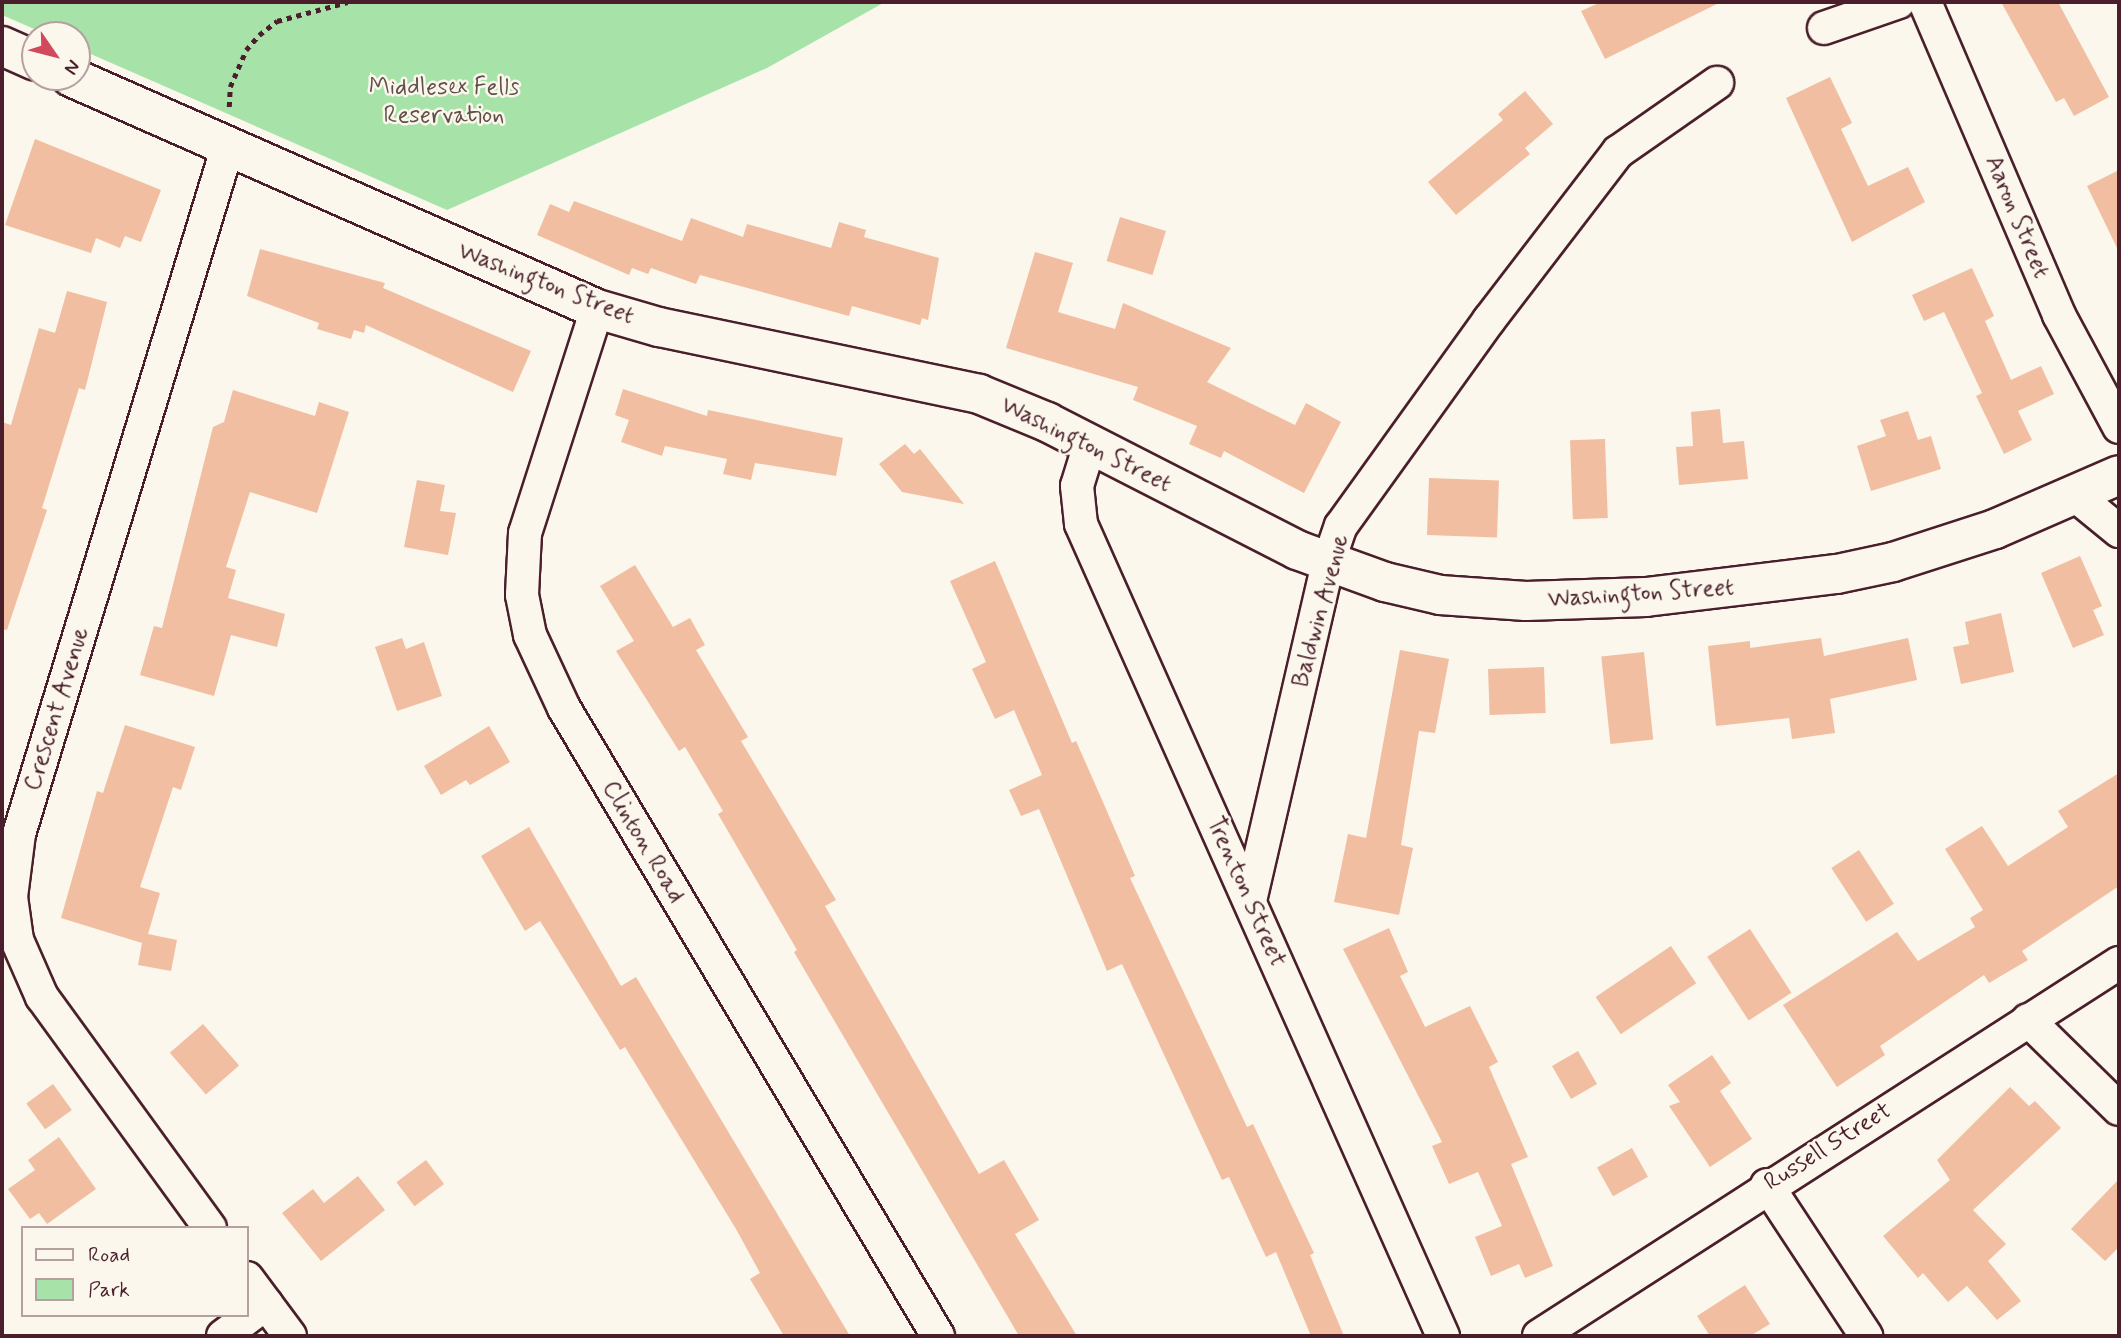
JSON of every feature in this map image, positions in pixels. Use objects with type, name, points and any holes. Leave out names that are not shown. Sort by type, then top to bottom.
[{"type":"main road","points":[[2,46],[21,55]]},
{"type":"main road","name":"Washington Street","points":[[91,86],[227,149],[597,309],[709,338],[957,387],[1000,401],[1328,563],[1411,589],[1486,600],[1646,597],[1781,583],[1893,562],[1995,529],[2119,475]]},
{"type":"street","points":[[1824,28],[1899,2]]},
{"type":"street","name":"Aaron Street","points":[[1926,2],[2059,315],[2119,427]]},
{"type":"street","name":"Baldwin Avenue","points":[[1250,901],[1328,563],[1341,526],[1489,320],[1618,152],[1717,83]]},
{"type":"street","name":"Crescent Avenue","points":[[209,1226],[32,980],[17,940],[11,897],[19,834],[227,149]]},
{"type":"street","name":"Clinton Road","points":[[597,309],[525,533],[522,595],[530,635],[564,708],[938,1336]]},
{"type":"street","name":"Trenton Street","points":[[1090,444],[1077,486],[1082,524],[1443,1336]]},
{"type":"street","points":[[2075,495],[2119,531]]},
{"type":"street","name":"Russell Street","points":[[1539,1336],[1767,1185],[2119,963]]},
{"type":"street","points":[[2028,1020],[2119,1109]]},
{"type":"street","points":[[1767,1185],[1866,1336]]},
{"type":"street","points":[[248,1279],[290,1336]]},
{"type":"street","points":[[223,1336],[267,1304]]},
{"type":"path","points":[[227,149],[230,87],[246,50],[277,21],[348,2]]},
{"type":"green space","name":"Middlesex Fells Reservation","points":[[2,2],[885,2],[767,68],[447,210],[91,54],[91,21],[21,21],[21,23],[2,15]]},
{"type":"building","points":[[1601,2],[1721,2],[1605,59],[1581,11]]},
{"type":"building","points":[[2001,2],[2058,2],[2109,97],[2074,116],[2064,98],[2056,102]]},
{"type":"building","points":[[1830,77],[1852,123],[1841,129],[1868,186],[1908,167],[1925,202],[1852,242],[1786,98]]},
{"type":"building","points":[[1525,91],[1553,124],[1525,148],[1530,154],[1456,215],[1428,182],[1503,120],[1498,114]]},
{"type":"building","points":[[35,139],[161,190],[141,242],[125,236],[120,248],[96,238],[91,253],[5,225]]},
{"type":"building","points":[[2119,170],[2119,252],[2087,186]]},
{"type":"building","points":[[574,201],[682,241],[691,218],[743,237],[747,224],[831,248],[839,222],[866,230],[864,237],[939,258],[928,320],[922,318],[920,325],[852,306],[849,316],[700,275],[696,284],[651,268],[648,274],[632,268],[629,275],[537,235],[550,204],[569,212]]},
{"type":"building","points":[[1120,217],[1166,231],[1152,275],[1107,261]]},
{"type":"building","points":[[260,249],[385,283],[383,288],[531,351],[513,392],[366,325],[364,333],[354,330],[351,339],[317,329],[319,323],[247,296]]},
{"type":"building","points":[[1035,252],[1073,263],[1058,312],[1115,329],[1123,303],[1231,348],[1207,382],[1295,425],[1306,403],[1341,422],[1304,493],[1224,451],[1221,458],[1189,444],[1197,426],[1133,400],[1138,387],[1006,348]]},
{"type":"building","points":[[1972,268],[1994,316],[1985,321],[2011,380],[2041,366],[2054,394],[2018,411],[2032,440],[2004,454],[1976,396],[1982,393],[1944,312],[1924,321],[1912,295]]},
{"type":"building","points":[[67,291],[107,302],[85,390],[79,388],[42,508],[47,510],[7,630],[2,629],[2,422],[11,425],[39,328],[55,333]]},
{"type":"building","points":[[623,389],[707,416],[708,410],[843,438],[836,476],[755,463],[751,480],[723,474],[727,459],[665,446],[662,456],[621,442],[629,420],[615,415]]},
{"type":"building","points":[[233,390],[315,416],[319,402],[349,412],[317,513],[250,492],[226,567],[236,570],[228,598],[285,614],[277,647],[231,635],[214,696],[140,675],[154,626],[162,628],[213,427],[224,422]]},
{"type":"building","points":[[1720,409],[1723,443],[1744,441],[1748,479],[1679,485],[1676,447],[1693,446],[1691,412]]},
{"type":"building","points":[[1908,411],[1918,440],[1931,436],[1941,469],[1871,491],[1857,446],[1886,436],[1880,420]]},
{"type":"building","points":[[1605,439],[1608,518],[1573,519],[1570,440]]},
{"type":"building","points":[[905,444],[914,454],[920,449],[964,504],[902,492],[879,464]]},
{"type":"building","points":[[1429,478],[1499,480],[1497,537],[1427,535]]},
{"type":"building","points":[[417,480],[445,485],[440,511],[456,513],[448,555],[404,547]]},
{"type":"building","points":[[2080,556],[2102,606],[2093,610],[2104,635],[2073,648],[2041,573]]},
{"type":"building","points":[[995,561],[1072,743],[1076,741],[1135,876],[1130,878],[1247,1127],[1253,1124],[1314,1253],[1310,1255],[1344,1336],[1311,1336],[1276,1252],[1266,1257],[1229,1177],[1222,1180],[1122,964],[1107,971],[1039,809],[1021,816],[1009,790],[1042,775],[1014,710],[995,719],[972,669],[986,662],[950,581]]},
{"type":"building","points":[[635,565],[673,627],[690,618],[705,645],[696,650],[748,737],[741,741],[836,900],[825,906],[979,1174],[1004,1160],[1039,1220],[1015,1234],[1077,1336],[1019,1336],[794,952],[797,950],[718,814],[723,811],[685,747],[679,751],[616,651],[634,641],[600,586]]},
{"type":"building","points":[[2001,613],[2014,672],[1961,684],[1953,647],[1969,644],[1965,622]]},
{"type":"building","points":[[402,638],[406,649],[424,642],[442,696],[397,711],[375,647]]},
{"type":"building","points":[[1821,638],[1824,656],[1908,638],[1917,680],[1830,699],[1835,733],[1792,739],[1789,718],[1716,726],[1708,646],[1750,641],[1750,648]]},
{"type":"building","points":[[1400,650],[1449,659],[1435,733],[1419,731],[1401,845],[1413,848],[1399,915],[1334,902],[1348,834],[1366,838]]},
{"type":"building","points":[[1644,652],[1653,740],[1610,744],[1601,656]]},
{"type":"building","points":[[1544,667],[1546,713],[1490,715],[1488,669]]},
{"type":"building","points":[[125,725],[195,747],[181,790],[173,787],[140,887],[160,893],[148,934],[177,940],[171,971],[138,965],[142,943],[61,918],[97,791],[103,793]]},
{"type":"building","points":[[489,726],[510,762],[470,785],[466,780],[441,795],[424,766]]},
{"type":"building","points":[[2119,773],[2119,886],[2022,951],[2028,960],[1989,983],[1984,975],[1880,1046],[1885,1055],[1837,1087],[1783,1005],[1897,932],[1918,961],[1975,927],[1970,918],[1983,910],[1945,849],[1982,826],[2008,866],[2068,827],[2058,811]]},
{"type":"building","points":[[529,827],[621,986],[636,977],[850,1336],[784,1336],[750,1279],[760,1273],[736,1229],[625,1047],[620,1050],[540,921],[525,931],[481,856]]},
{"type":"building","points":[[1859,850],[1894,904],[1866,922],[1831,868]]},
{"type":"building","points":[[1389,928],[1408,972],[1400,976],[1425,1027],[1470,1006],[1498,1062],[1489,1067],[1528,1157],[1511,1164],[1553,1266],[1525,1278],[1519,1264],[1491,1276],[1475,1237],[1502,1226],[1478,1172],[1449,1184],[1432,1146],[1442,1142],[1343,949]]},
{"type":"building","points":[[1750,929],[1791,993],[1749,1021],[1707,957]]},
{"type":"building","points":[[1671,946],[1696,983],[1621,1034],[1596,997]]},
{"type":"building","points":[[203,1024],[239,1066],[206,1094],[170,1053]]},
{"type":"building","points":[[1578,1051],[1597,1084],[1571,1099],[1552,1066]]},
{"type":"building","points":[[1712,1055],[1731,1083],[1720,1091],[1752,1139],[1710,1167],[1669,1106],[1680,1102],[1668,1085]]},
{"type":"building","points":[[53,1084],[72,1110],[45,1129],[26,1103]]},
{"type":"building","points":[[2010,1087],[2029,1106],[2035,1101],[2061,1128],[1973,1210],[2006,1244],[1988,1261],[2021,1301],[1997,1320],[1967,1286],[1948,1302],[1923,1273],[1918,1278],[1883,1236],[1950,1180],[1937,1160]]},
{"type":"building","points":[[59,1137],[96,1189],[47,1224],[39,1213],[30,1219],[8,1189],[35,1170],[28,1160]]},
{"type":"building","points":[[1632,1148],[1648,1177],[1613,1196],[1597,1167]]},
{"type":"building","points":[[426,1160],[444,1184],[415,1206],[396,1182]]},
{"type":"building","points":[[358,1176],[385,1210],[321,1261],[282,1213],[313,1189],[324,1203]]},
{"type":"building","points":[[2119,1179],[2119,1247],[2105,1261],[2071,1229]]},
{"type":"building","points":[[1745,1285],[1770,1324],[1750,1336],[1710,1336],[1697,1316]]}]
